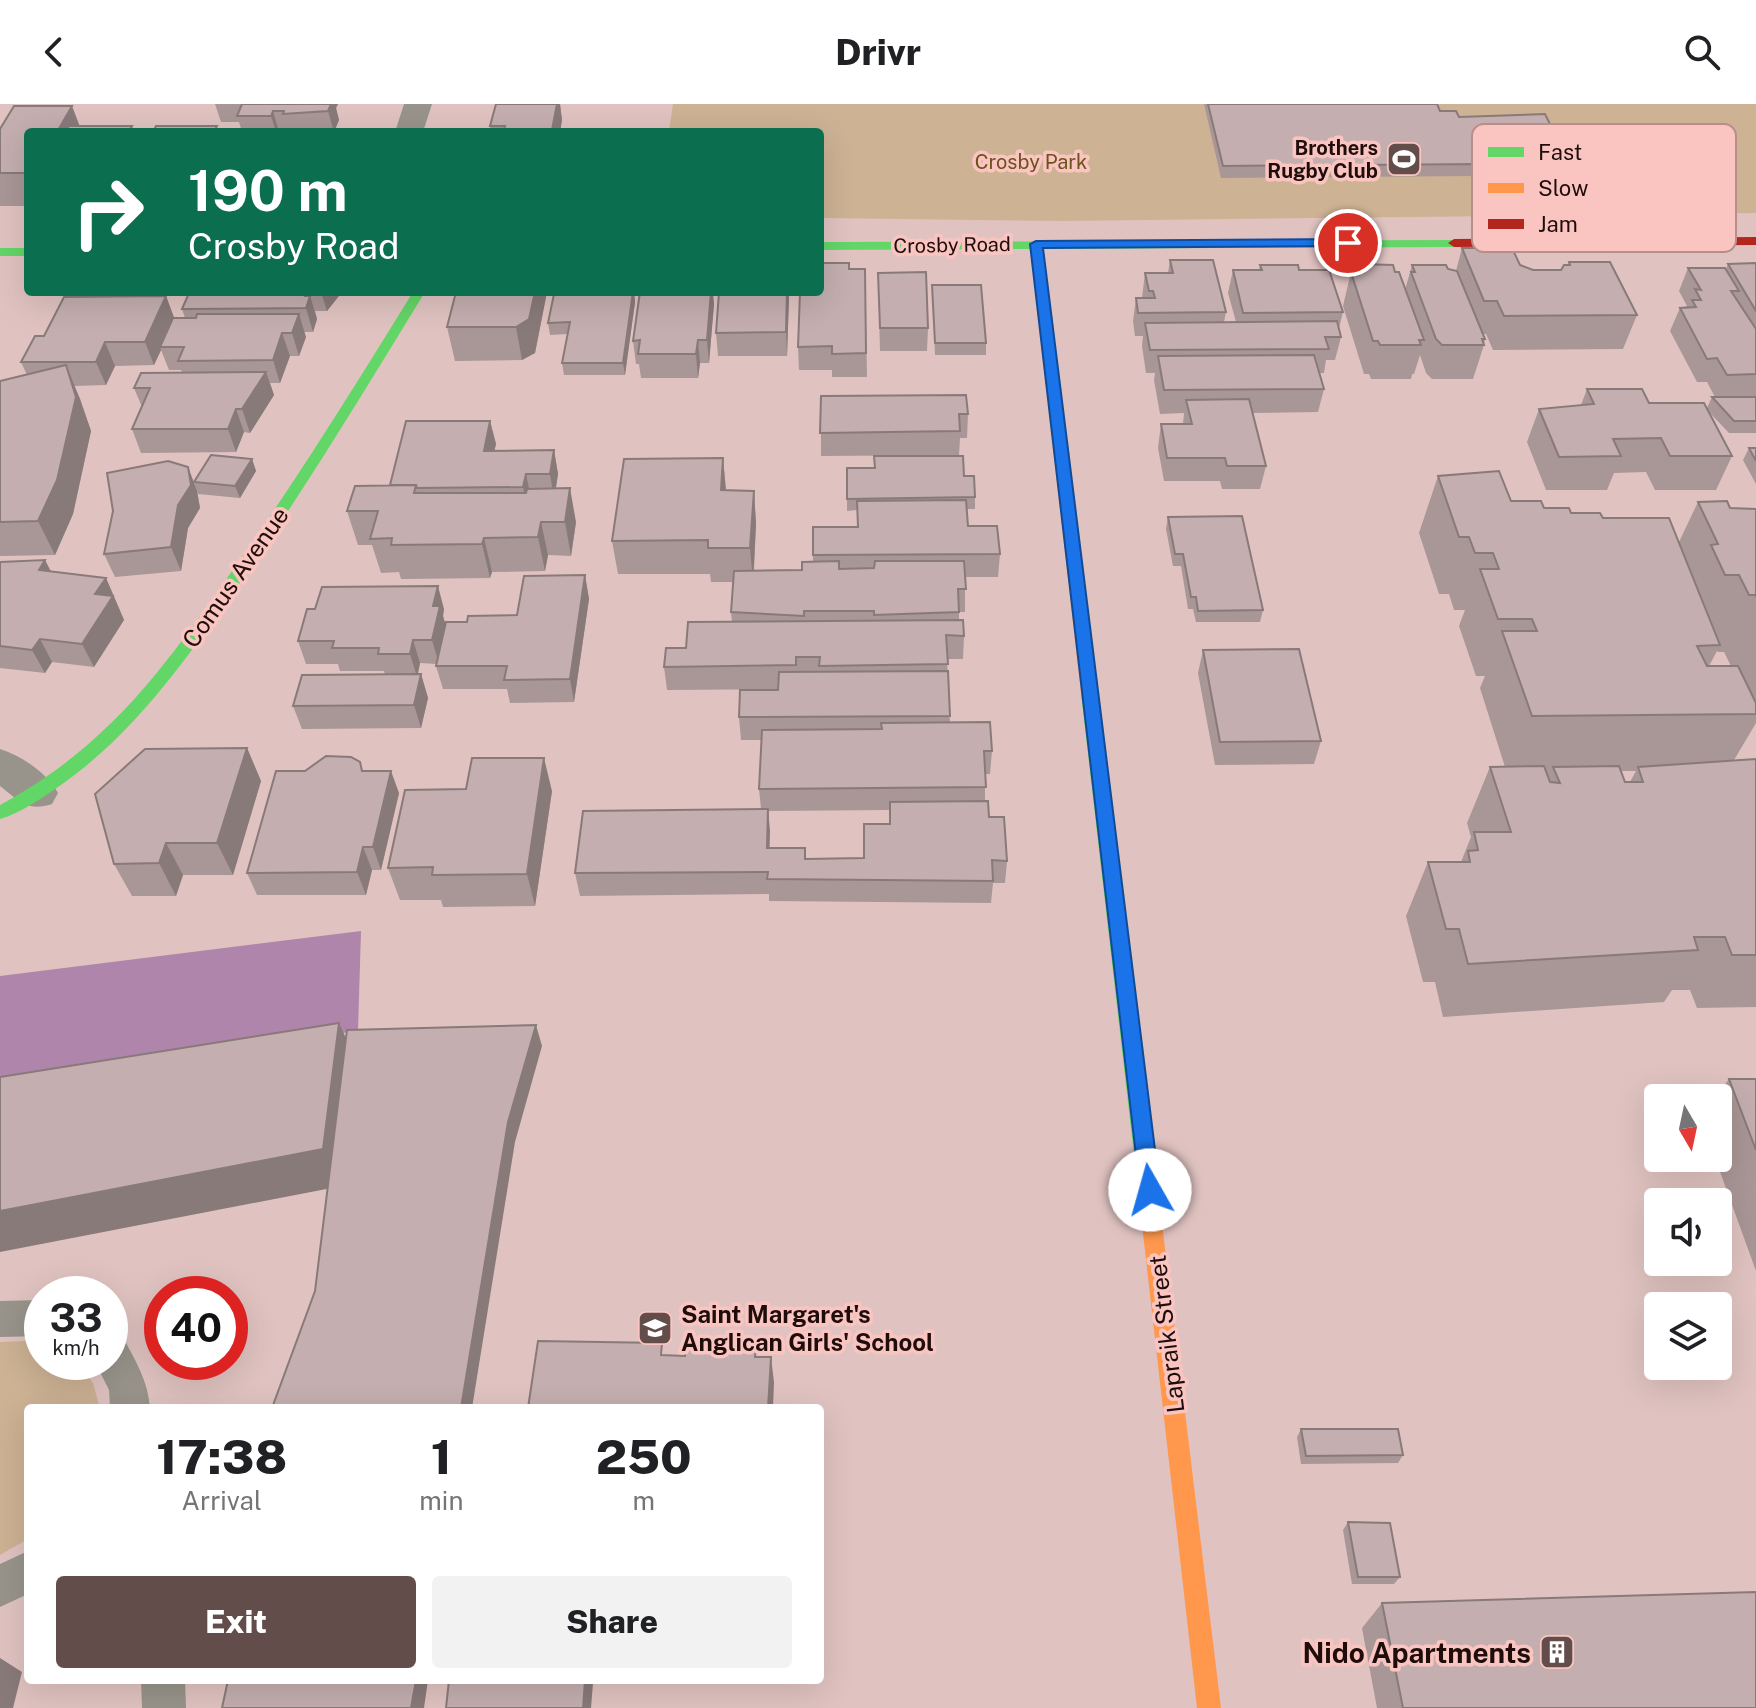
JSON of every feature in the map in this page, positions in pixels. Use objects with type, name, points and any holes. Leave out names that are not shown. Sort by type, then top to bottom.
[{"type":"street","points":[[410,128],[418,104]]},
{"type":"street","name":"Crosby Road","points":[[1736,241],[1756,241]]},
{"type":"street","name":"Crosby Road","points":[[824,246],[1472,242]]},
{"type":"street","name":"Lapraik Street","points":[[1036,244],[1209,1708]]},
{"type":"street","points":[[0,252],[24,252]]},
{"type":"street","name":"Comus Avenue","points":[[0,813],[87,761],[127,724],[155,690],[297,490],[417,296]]},
{"type":"street","points":[[0,764],[37,793]]},
{"type":"lane","points":[[0,1319],[24,1318]]},
{"type":"lane","points":[[125,1380],[129,1388],[130,1404]]},
{"type":"lane","points":[[0,1586],[24,1574]]},
{"type":"lane","points":[[163,1684],[164,1708]]},
{"type":"green space","name":"Brothers Rugby Club","points":[[673,104],[1756,104],[1756,213],[1736,213],[1736,124],[1472,124],[1472,216],[1062,221],[824,218],[824,128],[670,128]]},
{"type":"green space","points":[[24,1341],[24,1380],[91,1380],[99,1404],[24,1404],[24,1541],[0,1555],[0,1342]]},
{"type":"shaded area","points":[[361,931],[358,1031],[0,1078],[0,976]]},
{"type":"building","points":[[242,104],[331,104],[328,111],[283,114],[284,111],[273,111],[271,116],[237,116]]},
{"type":"building","points":[[496,104],[557,104],[552,128],[490,126]]},
{"type":"building","points":[[1208,104],[1437,104],[1440,111],[1456,111],[1459,117],[1545,114],[1550,124],[1472,124],[1472,164],[1223,166]]},
{"type":"building","points":[[14,106],[72,106],[59,128],[24,128],[24,173],[0,173],[0,129]]},
{"type":"building","points":[[69,126],[132,126],[131,128],[68,128]]},
{"type":"building","points":[[156,126],[217,126],[216,128]]},
{"type":"building","points":[[1462,248],[1472,248],[1472,252],[1514,252],[1520,265],[1533,270],[1561,270],[1564,265],[1570,265],[1569,262],[1610,262],[1637,315],[1504,316],[1497,301],[1484,301]]},
{"type":"building","points":[[1170,260],[1213,260],[1226,312],[1138,313],[1136,298],[1155,298],[1153,291],[1149,291],[1145,273],[1173,273]]},
{"type":"building","points":[[824,263],[849,263],[849,269],[865,269],[866,353],[832,354],[832,346],[798,347],[800,296],[824,296]]},
{"type":"building","points":[[1756,263],[1756,311],[1728,264]]},
{"type":"building","points":[[1358,264],[1393,265],[1395,272],[1399,272],[1424,340],[1419,340],[1421,345],[1380,345],[1378,341],[1373,341],[1351,272],[1360,272]]},
{"type":"building","points":[[1260,265],[1298,265],[1299,270],[1329,270],[1343,312],[1243,313],[1233,270],[1262,270]]},
{"type":"building","points":[[1412,265],[1446,265],[1448,269],[1457,271],[1485,339],[1482,339],[1484,345],[1442,345],[1436,339],[1411,272],[1415,272]]},
{"type":"building","points":[[1688,268],[1725,268],[1739,291],[1731,291],[1756,329],[1756,374],[1727,375],[1717,358],[1707,359],[1680,308],[1696,307],[1692,300],[1701,300],[1695,289],[1701,290]]},
{"type":"building","points":[[926,272],[928,328],[880,328],[878,273]]},
{"type":"building","points":[[932,285],[981,285],[986,343],[935,343]]},
{"type":"building","points":[[166,296],[145,342],[105,342],[96,362],[21,362],[35,336],[44,336],[64,297]]},
{"type":"building","points":[[188,296],[310,296],[306,308],[182,309]]},
{"type":"building","points":[[455,296],[534,296],[529,319],[516,327],[447,327]]},
{"type":"building","points":[[554,296],[632,296],[623,363],[562,363],[570,322],[548,323]]},
{"type":"building","points":[[639,296],[711,296],[707,340],[698,340],[696,354],[638,354],[640,340],[633,341]]},
{"type":"building","points":[[719,296],[787,296],[786,332],[716,333]]},
{"type":"building","points":[[197,314],[299,314],[292,333],[282,333],[273,360],[178,361],[184,347],[160,347],[173,318],[196,318]]},
{"type":"building","points":[[1337,321],[1341,337],[1325,337],[1329,349],[1150,350],[1145,323]]},
{"type":"building","points":[[1314,355],[1324,389],[1164,390],[1158,356]]},
{"type":"building","points":[[66,365],[76,397],[57,480],[38,521],[0,522],[0,381]]},
{"type":"building","points":[[266,372],[242,409],[236,409],[228,429],[132,429],[150,388],[134,388],[141,373]]},
{"type":"building","points":[[1587,389],[1642,389],[1649,403],[1704,403],[1732,456],[1670,456],[1661,438],[1613,439],[1621,456],[1559,457],[1539,409],[1594,404]]},
{"type":"building","points":[[966,395],[968,414],[959,414],[960,431],[820,433],[821,396]]},
{"type":"building","points":[[1712,397],[1756,397],[1756,421],[1734,421]]},
{"type":"building","points":[[1249,399],[1266,466],[1227,466],[1225,458],[1167,458],[1161,424],[1192,424],[1186,400]]},
{"type":"building","points":[[406,421],[490,421],[484,451],[554,450],[550,474],[526,474],[523,487],[417,488],[416,485],[390,485]]},
{"type":"building","points":[[1749,448],[1756,448],[1756,461]]},
{"type":"building","points":[[211,455],[252,459],[235,486],[194,482]]},
{"type":"building","points":[[874,456],[963,456],[964,476],[974,476],[975,497],[847,499],[847,468],[875,468]]},
{"type":"building","points":[[723,458],[721,490],[754,491],[750,548],[708,548],[708,540],[612,541],[624,459]]},
{"type":"building","points":[[168,461],[188,467],[191,485],[178,505],[171,547],[104,554],[113,511],[107,473]]},
{"type":"building","points":[[1499,471],[1511,501],[1541,501],[1544,508],[1569,508],[1571,513],[1600,513],[1603,518],[1669,518],[1720,645],[1697,646],[1707,666],[1738,666],[1756,703],[1756,714],[1532,716],[1502,631],[1537,631],[1532,619],[1498,619],[1480,569],[1499,569],[1493,553],[1475,553],[1469,537],[1459,537],[1438,476]]},
{"type":"building","points":[[416,485],[414,493],[526,493],[527,489],[570,488],[565,522],[541,522],[538,537],[484,538],[482,544],[391,545],[392,538],[370,539],[378,511],[347,511],[355,486]]},
{"type":"building","points":[[966,500],[968,526],[997,526],[1000,554],[813,555],[813,527],[858,527],[857,501]]},
{"type":"building","points":[[1727,501],[1730,508],[1756,509],[1756,596],[1749,595],[1739,575],[1725,575],[1711,545],[1718,544],[1698,502]]},
{"type":"building","points":[[1242,516],[1263,610],[1198,611],[1196,597],[1191,597],[1183,554],[1175,554],[1168,517]]},
{"type":"building","points":[[45,560],[39,570],[106,578],[95,594],[113,596],[82,644],[40,639],[32,650],[0,646],[0,562]]},
{"type":"building","points":[[839,561],[839,569],[874,568],[875,561],[964,561],[966,589],[958,589],[959,612],[874,615],[874,611],[804,611],[804,616],[731,612],[734,571],[802,570],[802,562]]},
{"type":"building","points":[[585,575],[570,679],[504,680],[507,666],[436,666],[446,622],[467,622],[468,616],[517,615],[524,576]]},
{"type":"building","points":[[438,586],[433,606],[440,606],[432,640],[413,640],[410,654],[378,654],[379,648],[332,648],[334,641],[298,641],[307,609],[315,609],[322,587]]},
{"type":"building","points":[[963,620],[964,636],[946,635],[948,664],[819,666],[820,657],[796,657],[796,665],[664,667],[666,648],[686,648],[688,622]]},
{"type":"building","points":[[1299,649],[1321,741],[1220,742],[1203,650]]},
{"type":"building","points":[[948,671],[950,716],[739,717],[740,690],[778,690],[779,672]]},
{"type":"building","points":[[421,674],[414,705],[293,706],[302,675]]},
{"type":"building","points":[[990,722],[992,751],[984,751],[986,787],[759,789],[762,730],[882,729],[881,723]]},
{"type":"building","points":[[247,748],[217,843],[166,843],[159,863],[114,864],[95,794],[145,749]]},
{"type":"building","points":[[326,756],[351,757],[360,762],[362,771],[391,771],[373,847],[363,847],[357,872],[247,873],[276,771],[305,771]]},
{"type":"building","points":[[472,758],[544,758],[527,874],[432,875],[433,867],[388,868],[405,790],[466,789]]},
{"type":"building","points":[[1756,759],[1756,955],[1732,955],[1725,937],[1694,937],[1698,950],[1468,964],[1459,929],[1446,929],[1428,862],[1470,862],[1468,851],[1478,850],[1474,832],[1511,832],[1490,767],[1544,766],[1550,782],[1560,783],[1553,767],[1619,766],[1625,782],[1643,782],[1638,767]]},
{"type":"building","points":[[988,801],[989,817],[1004,817],[1007,861],[992,860],[993,881],[767,879],[768,872],[575,873],[583,811],[768,809],[767,848],[805,848],[805,859],[864,858],[864,824],[890,824],[890,802]]},
{"type":"building","points":[[339,1023],[323,1149],[0,1211],[0,1077]]},
{"type":"building","points":[[536,1025],[508,1122],[462,1404],[273,1404],[315,1291],[347,1030]]},
{"type":"building","points":[[1729,1079],[1756,1079],[1756,1150],[1732,1084]]},
{"type":"building","points":[[538,1341],[662,1343],[661,1355],[685,1356],[685,1346],[756,1347],[755,1357],[771,1357],[768,1404],[529,1404]]},
{"type":"building","points":[[1301,1429],[1398,1429],[1403,1455],[1306,1456]]},
{"type":"building","points":[[1348,1522],[1390,1523],[1400,1577],[1358,1577]]},
{"type":"building","name":"Nido Apartments","points":[[1756,1592],[1756,1708],[1403,1708],[1382,1603]]},
{"type":"building","points":[[227,1684],[415,1684],[411,1708],[222,1708]]},
{"type":"building","points":[[449,1684],[585,1684],[583,1708],[446,1708]]},
{"type":"traffic: fast","points":[[824,246],[1454,243]]},
{"type":"traffic: fast","points":[[0,252],[24,252]]},
{"type":"traffic: fast","points":[[0,813],[75,767],[105,741],[159,682],[282,509],[417,296]]},
{"type":"traffic: fast","points":[[1089,693],[1150,1207]]},
{"type":"traffic: slow","points":[[1036,244],[1089,693]]},
{"type":"traffic: slow","points":[[1150,1207],[1209,1708]]},
{"type":"traffic: jam","points":[[1736,241],[1756,241]]},
{"type":"traffic: jam","points":[[1454,243],[1472,243]]},
{"type":"place","name":"Brothers Rugby Club","points":[[1404,159]]},
{"type":"place","name":"Saint Margaret's Anglican Girls' School","points":[[655,1328]]},
{"type":"place","name":"Nido Apartments","points":[[1557,1652]]},
{"type":"route","points":[[1150,1190],[1036,244],[1348,243]]},
{"type":"park label","name":"Crosby Park","points":[[1031,162]]}]
